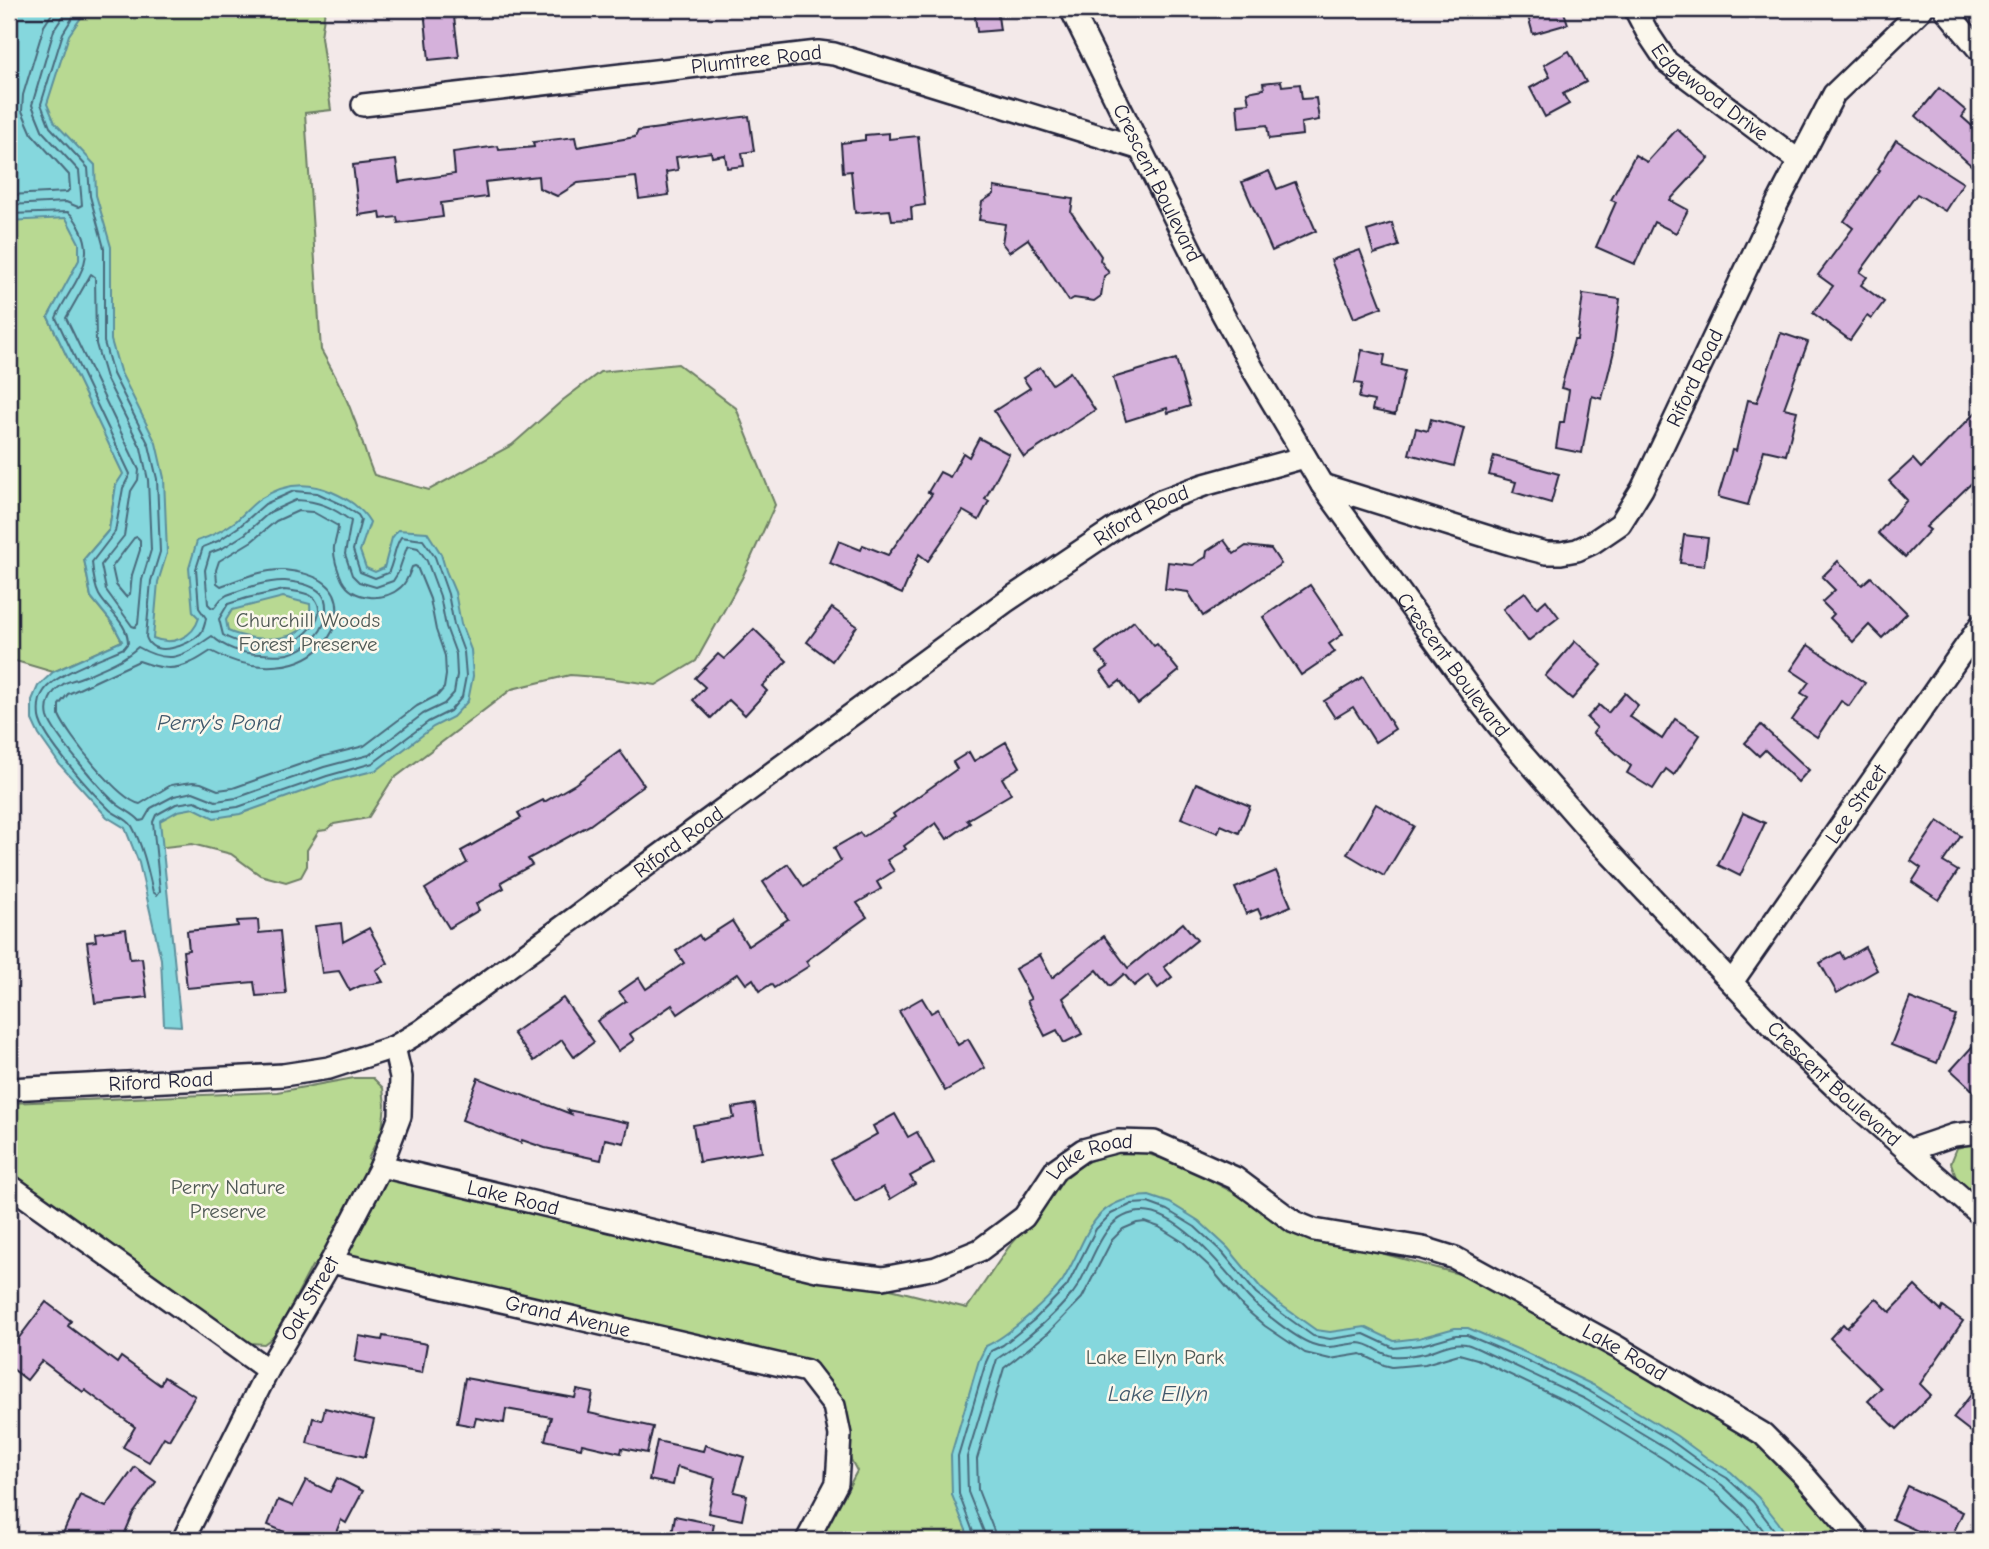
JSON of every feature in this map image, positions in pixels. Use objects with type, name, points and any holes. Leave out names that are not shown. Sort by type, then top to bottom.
[{"type":"street","name":"Crescent Boulevard","points":[[1071,9],[1219,307],[1305,457],[1322,485],[1478,700],[1515,746],[1675,924],[1784,1039],[1980,1214]]},
{"type":"street","name":"Edgewood Drive","points":[[1635,9],[1667,62],[1799,161]]},
{"type":"street","name":"Riford Road","points":[[1322,485],[1546,553],[1577,550],[1592,544],[1620,524],[1642,489],[1720,320],[1834,94],[1922,9]]},
{"type":"street","points":[[1945,9],[1980,51]]},
{"type":"street","name":"Plumtree Road","points":[[363,105],[818,52],[834,54],[1138,148]]},
{"type":"street","name":"Riford Road","points":[[9,1088],[283,1075],[329,1068],[394,1047],[421,1031],[1005,602],[1121,524],[1161,501],[1193,489],[1305,457]]},
{"type":"street","name":"Lee Street","points":[[1732,982],[1980,626]]},
{"type":"street","name":"Oak Street","points":[[183,1540],[268,1370],[331,1262],[381,1166],[400,1116],[401,1077],[394,1047]]},
{"type":"street","points":[[1907,1151],[1954,1135],[1980,1132]]},
{"type":"street","name":"Lake Road","points":[[381,1166],[817,1270],[883,1278],[936,1268],[980,1250],[1024,1217],[1056,1169],[1083,1150],[1118,1141],[1154,1142],[1235,1178],[1294,1222],[1314,1230],[1423,1248],[1455,1258],[1617,1348],[1763,1434],[1803,1474],[1860,1540]]},
{"type":"street","points":[[9,1185],[268,1370]]},
{"type":"street","name":"Grand Avenue","points":[[331,1262],[807,1371],[834,1406],[840,1435],[837,1483],[807,1540]]},
{"type":"green space","name":"Churchill Woods Forest Preserve","points":[[9,9],[325,9],[321,37],[331,110],[305,113],[321,350],[346,399],[374,475],[429,490],[512,445],[600,372],[678,364],[736,408],[775,505],[742,578],[696,661],[656,685],[570,675],[512,689],[392,780],[368,818],[334,824],[319,831],[307,850],[307,866],[301,877],[286,882],[260,875],[231,854],[192,844],[156,848],[138,639],[152,531],[79,243],[80,260],[48,317],[124,474],[116,485],[109,530],[84,559],[91,597],[113,624],[122,641],[53,672],[9,659]]},
{"type":"green space","name":"Lake Ellyn Park","points":[[354,1078],[373,1078],[383,1088],[385,1105],[382,1130],[368,1159],[967,1308],[1008,1248],[1040,1212],[1062,1181],[1084,1163],[1111,1153],[1139,1151],[1182,1165],[1302,1229],[1474,1278],[1689,1399],[1759,1443],[1846,1540],[821,1540],[857,1471],[827,1415],[797,1377],[312,1266],[276,1335],[264,1344],[250,1343],[9,1171],[9,1103],[277,1092]]},
{"type":"green space","points":[[1980,1143],[1980,1199],[1957,1180],[1951,1163],[1957,1148]]},
{"type":"water","name":"Perry's Pond","points":[[9,9],[87,9],[69,35],[47,104],[55,123],[95,165],[96,195],[111,247],[111,340],[120,371],[156,443],[164,478],[167,553],[158,582],[153,638],[167,641],[181,638],[196,625],[199,618],[193,612],[189,568],[197,541],[227,527],[269,494],[287,487],[305,485],[338,495],[363,512],[370,522],[360,551],[366,568],[375,572],[384,568],[392,538],[398,530],[427,532],[441,554],[471,650],[473,676],[468,701],[453,717],[433,727],[377,770],[329,782],[240,814],[214,818],[194,808],[178,811],[160,821],[181,1026],[164,1025],[161,959],[139,863],[125,828],[107,817],[60,765],[32,720],[32,700],[38,686],[53,672],[122,641],[113,624],[91,597],[84,559],[109,530],[116,485],[123,474],[48,317],[79,260],[79,243],[66,218],[9,221]],"holes":[[[283,597],[310,604],[309,618],[303,628],[281,638],[252,638],[228,631],[226,620],[232,610]]]},
{"type":"water","name":"Lake Ellyn","points":[[1149,1196],[1170,1203],[1199,1221],[1228,1248],[1261,1288],[1316,1330],[1330,1332],[1365,1327],[1394,1341],[1419,1338],[1455,1328],[1468,1328],[1593,1385],[1731,1472],[1758,1497],[1790,1540],[970,1540],[952,1495],[951,1455],[979,1360],[986,1346],[1016,1326],[1057,1288],[1093,1223],[1102,1213],[1113,1204]]},
{"type":"building","points":[[424,9],[453,9],[459,57],[429,60]]},
{"type":"building","points":[[974,9],[997,9],[1000,30],[977,32]]},
{"type":"building","points":[[1526,9],[1563,9],[1568,24],[1533,34]]},
{"type":"building","points":[[1569,51],[1586,82],[1563,94],[1569,104],[1545,117],[1530,88],[1550,77],[1544,65]]},
{"type":"building","points":[[1281,81],[1282,86],[1300,84],[1302,99],[1316,98],[1319,120],[1301,123],[1302,135],[1269,139],[1267,125],[1239,128],[1237,104],[1249,103],[1247,92],[1264,89],[1263,83]]},
{"type":"building","points":[[1939,88],[1966,111],[1962,117],[1980,133],[1980,155],[1973,167],[1916,116]]},
{"type":"building","points":[[749,116],[754,151],[742,153],[744,166],[727,168],[725,155],[712,157],[711,152],[676,157],[678,170],[666,172],[669,195],[639,199],[636,177],[578,183],[557,196],[539,188],[538,176],[485,182],[487,197],[441,203],[443,217],[398,223],[397,217],[381,219],[380,212],[359,215],[353,165],[396,160],[399,182],[455,174],[453,152],[498,146],[499,150],[534,147],[533,142],[575,137],[577,147],[635,137],[638,131]]},
{"type":"building","points":[[1677,129],[1709,158],[1670,200],[1688,210],[1676,233],[1654,222],[1635,264],[1596,247],[1616,202],[1611,200],[1635,155],[1647,162]]},
{"type":"building","points":[[889,133],[889,139],[918,136],[925,205],[911,207],[912,219],[892,220],[890,210],[855,213],[851,171],[843,172],[841,143],[865,140],[865,135]]},
{"type":"building","points":[[1896,140],[1963,183],[1945,211],[1917,194],[1860,272],[1867,277],[1861,285],[1884,302],[1871,319],[1867,316],[1850,340],[1813,313],[1833,286],[1818,275],[1853,228],[1844,221],[1880,170],[1878,169]]},
{"type":"building","points":[[1269,171],[1277,189],[1295,182],[1316,231],[1272,251],[1242,182]]},
{"type":"building","points":[[994,187],[1073,199],[1071,212],[1101,256],[1100,260],[1109,273],[1104,276],[1101,296],[1094,301],[1074,298],[1069,301],[1028,239],[1009,252],[1002,243],[1005,224],[979,220],[982,202],[994,194]]},
{"type":"building","points":[[1392,223],[1399,246],[1374,254],[1367,231]]},
{"type":"building","points":[[1360,250],[1382,307],[1354,318],[1331,260]]},
{"type":"building","points":[[1583,294],[1620,299],[1614,351],[1602,399],[1592,396],[1582,453],[1556,448],[1560,422],[1564,422],[1569,390],[1561,388],[1574,340],[1577,340]]},
{"type":"building","points":[[1781,333],[1808,342],[1784,408],[1797,411],[1786,455],[1764,450],[1748,505],[1718,497],[1732,450],[1736,451],[1748,400],[1757,402]]},
{"type":"building","points":[[1362,350],[1385,355],[1383,366],[1405,371],[1395,415],[1372,410],[1374,401],[1359,398],[1362,384],[1355,383]]},
{"type":"building","points":[[1176,359],[1190,406],[1168,413],[1167,408],[1126,421],[1113,378]]},
{"type":"building","points":[[1040,367],[1052,384],[1070,372],[1095,410],[1024,457],[994,411],[1030,388],[1023,378]]},
{"type":"building","points":[[1980,408],[1980,475],[1926,527],[1930,530],[1905,557],[1878,533],[1907,500],[1889,481],[1913,459],[1921,468]]},
{"type":"building","points":[[1431,419],[1464,428],[1454,466],[1409,454],[1416,428],[1428,431]]},
{"type":"building","points":[[979,438],[1009,454],[985,499],[989,501],[979,520],[963,511],[928,561],[919,554],[902,594],[830,563],[839,541],[861,550],[863,545],[888,555],[932,494],[928,492],[940,472],[950,477],[963,453],[969,457]]},
{"type":"building","points":[[1494,456],[1559,474],[1551,503],[1513,492],[1516,482],[1489,475]]},
{"type":"building","points":[[1684,535],[1708,538],[1704,566],[1680,563]]},
{"type":"building","points":[[1224,540],[1234,554],[1246,546],[1271,549],[1281,564],[1203,616],[1188,592],[1165,589],[1168,562],[1193,565],[1206,557],[1207,551]]},
{"type":"building","points":[[1838,561],[1862,585],[1871,577],[1907,613],[1882,638],[1869,625],[1853,642],[1830,618],[1834,614],[1822,602],[1835,590],[1822,577]]},
{"type":"building","points":[[1310,585],[1343,634],[1329,644],[1335,652],[1301,675],[1263,617]]},
{"type":"building","points":[[1525,592],[1537,608],[1546,600],[1559,617],[1528,641],[1503,609]]},
{"type":"building","points":[[832,608],[857,626],[832,661],[807,642]]},
{"type":"building","points":[[1134,621],[1179,671],[1138,704],[1120,681],[1112,687],[1101,672],[1108,667],[1096,652]]},
{"type":"building","points":[[754,629],[787,661],[762,686],[767,691],[745,715],[729,700],[711,718],[693,700],[705,687],[695,678],[718,654],[724,659]]},
{"type":"building","points":[[1575,641],[1602,665],[1572,699],[1545,676]]},
{"type":"building","points":[[1808,645],[1865,683],[1849,706],[1841,701],[1817,737],[1792,720],[1808,697],[1801,693],[1809,682],[1791,670]]},
{"type":"building","points":[[1363,677],[1395,729],[1375,742],[1353,707],[1335,718],[1324,701]]},
{"type":"building","points":[[1625,693],[1638,705],[1629,716],[1662,739],[1675,719],[1700,735],[1674,775],[1666,769],[1653,789],[1627,773],[1631,766],[1593,733],[1597,728],[1587,718],[1599,705],[1608,713]]},
{"type":"building","points":[[1761,725],[1809,770],[1798,782],[1765,750],[1759,756],[1745,743]]},
{"type":"building","points":[[1006,742],[1020,767],[1002,778],[1011,794],[967,820],[970,823],[947,839],[936,823],[904,846],[906,849],[887,860],[894,871],[877,882],[881,889],[857,903],[867,917],[806,961],[809,966],[774,988],[771,984],[760,991],[753,979],[746,984],[738,973],[678,1014],[672,1005],[630,1034],[634,1040],[618,1051],[597,1021],[626,1001],[619,992],[639,978],[646,989],[684,963],[676,951],[699,935],[702,940],[732,921],[748,946],[788,919],[763,882],[788,864],[804,887],[841,861],[834,848],[860,833],[863,837],[895,817],[893,814],[957,769],[953,762],[969,752],[974,761]]},
{"type":"building","points":[[620,751],[644,785],[590,825],[528,859],[532,865],[501,882],[504,888],[476,904],[479,910],[449,928],[425,889],[467,863],[461,851],[521,818],[518,813],[575,784]]},
{"type":"building","points":[[1196,783],[1250,806],[1239,833],[1221,825],[1218,833],[1181,818]]},
{"type":"building","points":[[1376,804],[1414,826],[1384,876],[1347,854]]},
{"type":"building","points":[[1743,813],[1765,823],[1740,876],[1718,865]]},
{"type":"building","points":[[1938,821],[1961,836],[1943,862],[1958,871],[1939,900],[1912,882],[1921,868],[1911,861]]},
{"type":"building","points":[[1276,871],[1291,906],[1262,918],[1258,909],[1246,914],[1235,888]]},
{"type":"building","points":[[258,920],[259,933],[280,931],[286,994],[256,996],[254,982],[187,988],[183,951],[189,950],[187,931],[238,926],[237,921]]},
{"type":"building","points":[[341,923],[343,942],[369,928],[388,963],[376,970],[383,982],[360,986],[350,991],[339,971],[322,973],[315,926]]},
{"type":"building","points":[[1183,923],[1197,940],[1164,967],[1172,977],[1158,988],[1148,975],[1134,986],[1124,974],[1110,986],[1097,970],[1063,998],[1082,1034],[1064,1043],[1057,1030],[1045,1036],[1027,1001],[1031,999],[1015,969],[1040,955],[1052,978],[1104,936],[1128,968]]},
{"type":"building","points":[[126,929],[130,959],[142,958],[147,997],[95,1003],[87,942],[96,941],[95,933]]},
{"type":"building","points":[[1865,947],[1877,970],[1837,993],[1820,963],[1840,952],[1844,959]]},
{"type":"building","points":[[563,998],[594,1042],[574,1057],[562,1040],[534,1061],[513,1033]]},
{"type":"building","points":[[922,998],[931,1013],[938,1009],[958,1045],[968,1039],[985,1068],[945,1091],[899,1011]]},
{"type":"building","points":[[1910,998],[1956,1016],[1937,1063],[1891,1045]]},
{"type":"building","points":[[1980,1038],[1980,1097],[1951,1070]]},
{"type":"building","points":[[478,1078],[571,1114],[568,1110],[629,1123],[624,1143],[605,1139],[601,1160],[545,1148],[522,1140],[521,1143],[462,1120]]},
{"type":"building","points":[[755,1104],[762,1152],[699,1162],[693,1125],[734,1118],[732,1108]]},
{"type":"building","points":[[895,1114],[908,1137],[917,1132],[934,1163],[910,1176],[915,1184],[890,1199],[883,1187],[855,1202],[831,1160],[877,1134],[873,1126]]},
{"type":"building","points":[[1915,1286],[1941,1311],[1943,1307],[1963,1321],[1920,1384],[1931,1395],[1897,1429],[1868,1401],[1881,1388],[1830,1338],[1843,1324],[1847,1328],[1876,1298],[1890,1312]]},
{"type":"building","points":[[46,1302],[71,1321],[68,1326],[117,1363],[121,1357],[160,1385],[164,1377],[195,1396],[169,1440],[164,1437],[149,1462],[123,1447],[135,1427],[85,1390],[83,1392],[42,1361],[27,1380],[9,1366],[9,1351]]},
{"type":"building","points":[[359,1336],[382,1340],[383,1336],[427,1344],[422,1373],[355,1361]]},
{"type":"building","points":[[465,1378],[575,1398],[577,1390],[593,1393],[589,1413],[653,1427],[647,1453],[622,1448],[621,1453],[582,1444],[581,1448],[545,1440],[551,1417],[506,1409],[504,1423],[476,1418],[474,1426],[457,1423]]},
{"type":"building","points":[[1980,1383],[1980,1435],[1973,1430],[1971,1432],[1953,1418]]},
{"type":"building","points":[[325,1408],[374,1420],[365,1457],[307,1443],[313,1418],[322,1420]]},
{"type":"building","points":[[657,1441],[703,1451],[705,1445],[744,1457],[734,1492],[747,1495],[742,1520],[708,1513],[715,1478],[677,1467],[673,1485],[649,1480]]},
{"type":"building","points":[[135,1467],[156,1482],[133,1514],[122,1540],[60,1540],[80,1495],[106,1507]]},
{"type":"building","points":[[337,1478],[363,1491],[346,1523],[341,1520],[333,1540],[285,1540],[287,1533],[268,1525],[278,1500],[293,1506],[306,1480],[330,1492]]},
{"type":"building","points":[[1907,1486],[1963,1512],[1950,1540],[1937,1540],[1892,1519]]},
{"type":"building","points":[[675,1516],[714,1524],[711,1540],[671,1540]]},
{"type":"park label","name":"Perry Nature Preserve","points":[[228,1199]]}]
